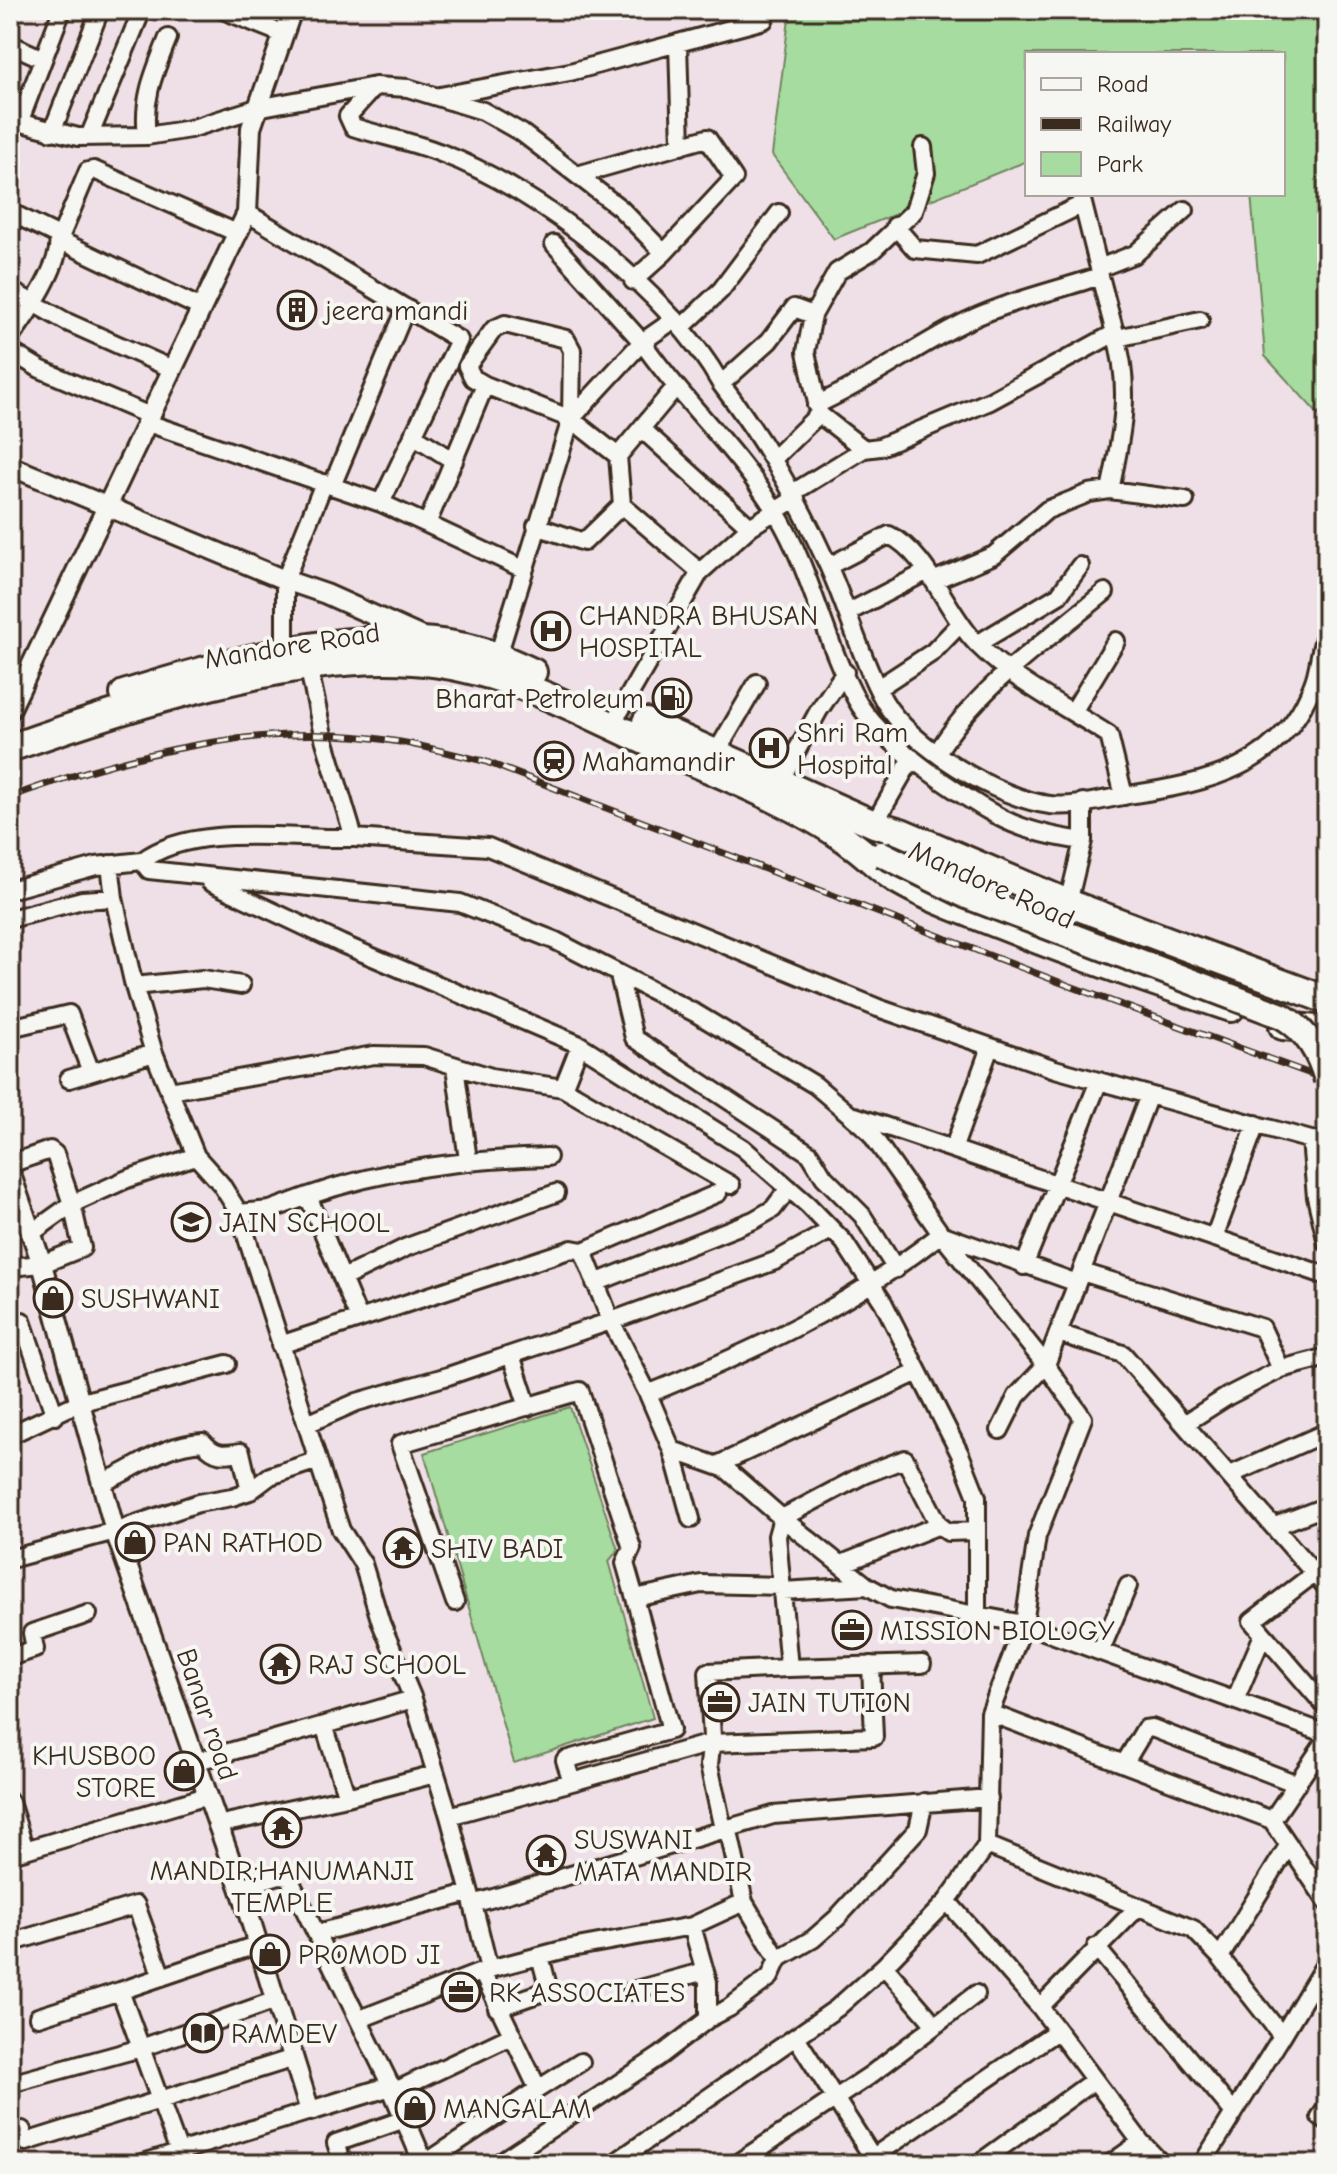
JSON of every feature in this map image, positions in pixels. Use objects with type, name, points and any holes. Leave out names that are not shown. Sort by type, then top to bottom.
[{"type":"highway","name":"Mandore Road","points":[[10,729],[208,668],[300,655],[434,642],[498,656],[779,783],[882,840],[901,832],[1068,903],[1327,1000]]},
{"type":"highway","name":"Mandore Road","points":[[10,748],[207,689],[300,655],[457,666],[529,687],[763,794],[855,845],[889,875],[936,900],[1065,951],[1288,1028],[1327,1030]]},
{"type":"main road","points":[[882,840],[950,871],[1289,1002],[1307,1013],[1327,1036]]},
{"type":"main road","points":[[882,840],[967,896],[1282,1016],[1299,1027],[1310,1040],[1327,1080]]},
{"type":"street","points":[[62,10],[15,121],[52,132],[89,137],[147,136],[190,129],[257,108],[375,86],[408,88],[496,118],[620,208],[664,253]]},
{"type":"street","points":[[52,132],[100,10]]},
{"type":"street","points":[[89,137],[142,10]]},
{"type":"street","points":[[223,10],[283,34]]},
{"type":"street","points":[[10,710],[170,368],[247,213],[247,164],[257,108],[292,10]]},
{"type":"street","points":[[437,96],[570,72],[764,20]]},
{"type":"street","points":[[147,136],[144,109],[147,88],[168,38]]},
{"type":"street","points":[[678,43],[681,146]]},
{"type":"street","points":[[10,44],[43,59]]},
{"type":"street","points":[[375,86],[348,116],[353,127],[442,153],[516,188],[580,234],[678,323],[775,457],[829,566],[878,688],[903,724],[937,753],[982,781],[1025,801],[1053,806],[1160,790],[1235,769],[1278,743],[1298,716],[1314,682],[1327,631]]},
{"type":"street","points":[[577,175],[710,139],[734,178],[664,253],[633,281]]},
{"type":"street","points":[[864,449],[818,409],[806,352],[813,315],[837,272],[872,251],[910,215],[926,173],[923,147]]},
{"type":"street","points":[[59,240],[90,169],[237,233]]},
{"type":"street","points":[[895,226],[915,249],[977,255],[1081,199],[1127,385],[1126,414],[1110,490]]},
{"type":"street","points":[[775,457],[818,409],[849,390],[955,328],[991,311],[1100,272],[1135,254],[1185,210]]},
{"type":"street","points":[[10,212],[57,235],[60,250],[34,302],[10,338]]},
{"type":"street","points":[[247,213],[459,340],[381,503]]},
{"type":"street","points":[[571,419],[642,342],[678,323],[721,290],[779,213]]},
{"type":"street","points":[[59,240],[201,308]]},
{"type":"street","points":[[554,244],[642,342],[674,389],[723,437],[776,512],[799,554],[857,702],[912,758],[1002,818],[1038,832],[1083,841]]},
{"type":"street","points":[[10,290],[67,322],[170,368]]},
{"type":"street","points":[[354,838],[300,655],[285,580],[406,308]]},
{"type":"street","points":[[721,384],[769,341],[794,308],[813,315]]},
{"type":"street","points":[[620,711],[700,572],[750,527],[776,512],[795,495],[864,449],[880,447],[990,401],[1116,335],[1200,320]]},
{"type":"street","points":[[498,656],[571,419],[572,350],[566,339],[505,324],[494,329],[467,366],[473,378],[571,419],[618,456],[622,505],[700,572]]},
{"type":"street","points":[[10,351],[40,369],[146,419],[381,503],[523,569]]},
{"type":"street","points":[[427,524],[485,385]]},
{"type":"street","points":[[618,456],[643,430],[674,389]]},
{"type":"street","points":[[643,430],[750,527]]},
{"type":"street","points":[[413,435],[454,461]]},
{"type":"street","points":[[10,466],[285,580],[326,594],[434,642]]},
{"type":"street","points":[[849,612],[930,576],[994,555],[1047,510],[1063,502],[1110,490],[1185,500]]},
{"type":"street","points":[[536,526],[584,542],[622,505]]},
{"type":"street","points":[[829,566],[889,535],[899,539],[930,576],[960,624],[977,644],[1008,672],[1109,735],[1124,796]]},
{"type":"street","points":[[977,644],[1059,595],[1080,566]]},
{"type":"street","points":[[937,753],[949,734],[1008,672],[1105,592]]},
{"type":"street","points":[[878,688],[933,652],[960,624]]},
{"type":"street","points":[[1073,712],[1116,641]]},
{"type":"street","points":[[779,783],[819,710],[845,672]]},
{"type":"street","points":[[716,753],[757,683]]},
{"type":"street","points":[[882,840],[912,758]]},
{"type":"street","points":[[1068,903],[1083,841],[1083,802]]},
{"type":"street","points":[[10,890],[110,864],[142,861],[153,853],[196,839],[240,835],[305,840],[354,838],[488,847],[878,1008],[1099,1081],[1319,1140],[1316,1197],[1327,1243]]},
{"type":"street","points":[[142,861],[149,870],[199,877],[460,903],[556,941],[710,1022],[815,1085],[855,1116],[941,1234],[1046,1365],[1083,1418],[1037,1536],[1024,1624],[990,1713],[987,1845],[947,1901],[884,1966],[796,2037],[613,2164]]},
{"type":"street","points":[[110,864],[114,898],[134,986],[154,1053],[196,1156],[239,1213],[341,1530],[363,1564],[381,1623],[413,1699],[449,1816],[471,1898],[485,1970],[497,2008],[538,2089]]},
{"type":"street","points":[[199,877],[342,944],[580,1045],[743,1148],[789,1188],[844,1242],[872,1287],[960,1454],[977,1497],[977,1615]]},
{"type":"street","points":[[10,919],[67,903],[114,898]]},
{"type":"street","points":[[619,975],[634,1038],[810,1154],[824,1177],[862,1215],[896,1269]]},
{"type":"street","points":[[134,986],[203,979],[241,985]]},
{"type":"street","points":[[10,1028],[69,1014],[91,1072]]},
{"type":"street","points":[[563,1088],[580,1045]]},
{"type":"street","points":[[954,1147],[990,1047]]},
{"type":"street","points":[[69,1079],[154,1053]]},
{"type":"street","points":[[170,1091],[374,1055],[424,1056],[491,1077],[563,1088],[724,1189],[583,1251],[572,1249],[280,1345]]},
{"type":"street","points":[[455,1067],[468,1160]]},
{"type":"street","points":[[1024,1266],[1099,1081]]},
{"type":"street","points":[[1000,1430],[1017,1396],[1046,1365],[1149,1095]]},
{"type":"street","points":[[855,1116],[954,1147],[1327,1276]]},
{"type":"street","points":[[1214,1238],[1256,1124]]},
{"type":"street","points":[[10,1164],[50,1150],[55,1154],[72,1204],[82,1248],[42,1264],[10,1267]]},
{"type":"street","points":[[30,1234],[72,1204],[127,1179],[196,1156]]},
{"type":"street","points":[[239,1213],[270,1210],[308,1196],[403,1170],[468,1160],[548,1157]]},
{"type":"street","name":"Banar road","points":[[10,1173],[42,1264],[115,1531],[240,1887],[310,2111]]},
{"type":"street","points":[[595,1283],[754,1220],[773,1209],[789,1188]]},
{"type":"street","points":[[343,1278],[407,1247],[556,1193]]},
{"type":"street","points":[[308,1196],[359,1319]]},
{"type":"street","points":[[307,1424],[357,1402],[511,1355],[775,1261],[831,1230]]},
{"type":"street","points":[[648,1394],[779,1339],[872,1287],[941,1234]]},
{"type":"street","points":[[941,1234],[1024,1266],[1080,1278],[1262,1328],[1281,1369]]},
{"type":"street","points":[[583,1251],[611,1321],[672,1450],[691,1519]]},
{"type":"street","points":[[10,1324],[22,1321],[55,1416]]},
{"type":"street","points":[[1058,1333],[1123,1354],[1327,1588]]},
{"type":"street","points":[[511,1355],[528,1407]]},
{"type":"street","points":[[1184,1424],[1228,1396],[1281,1369],[1327,1357]]},
{"type":"street","points":[[10,1435],[78,1403],[227,1364]]},
{"type":"street","points":[[717,1465],[918,1372]]},
{"type":"street","points":[[455,1602],[400,1444],[580,1391],[632,1548],[625,1563],[671,1730],[565,1760],[572,1782]]},
{"type":"street","points":[[1230,1475],[1327,1432]]},
{"type":"street","points":[[101,1483],[127,1474],[148,1456],[203,1442],[212,1453],[241,1452],[250,1491]]},
{"type":"street","points":[[672,1450],[717,1465],[867,1586],[891,1599],[1024,1624],[1236,1698],[1327,1737],[1272,1820]]},
{"type":"street","points":[[789,1668],[777,1536],[782,1518],[863,1475],[905,1459],[939,1525],[948,1532],[977,1531]]},
{"type":"street","points":[[10,1559],[115,1531],[198,1503],[250,1491],[270,1476],[318,1460]]},
{"type":"street","points":[[1275,1526],[1327,1506]]},
{"type":"street","points":[[842,1564],[939,1525]]},
{"type":"street","points":[[1315,1573],[1252,1621],[1327,1708]]},
{"type":"street","points":[[635,1598],[701,1584],[781,1589],[867,1586]]},
{"type":"street","points":[[1101,1650],[1128,1586]]},
{"type":"street","points":[[10,1657],[35,1649],[32,1633],[88,1614]]},
{"type":"street","points":[[1236,1698],[1263,1635]]},
{"type":"street","points":[[778,1959],[744,1902],[709,1765],[708,1672],[922,1664]]},
{"type":"street","points":[[449,1816],[711,1743],[874,1737],[871,1665]]},
{"type":"street","points":[[194,1762],[413,1699]]},
{"type":"street","points":[[990,1713],[1272,1820],[1327,1902]]},
{"type":"street","points":[[324,1725],[347,1797]]},
{"type":"street","points":[[1124,1764],[1145,1729],[1152,1728],[1297,1784]]},
{"type":"street","points":[[217,1825],[435,1774]]},
{"type":"street","points":[[10,1802],[17,1852],[207,1796]]},
{"type":"street","points":[[318,1933],[471,1898],[773,1815],[989,1798]]},
{"type":"street","points":[[497,2164],[660,2056],[770,1977],[778,1959],[813,1939],[881,1873],[918,1829],[924,1802]]},
{"type":"street","points":[[987,1845],[1193,1929],[1220,1957],[1282,2036]]},
{"type":"street","points":[[1220,1957],[1288,1846]]},
{"type":"street","points":[[240,1887],[285,1874],[360,2019],[424,2164],[581,2062]]},
{"type":"street","points":[[947,1901],[1040,2007],[1093,2081],[1162,2164]]},
{"type":"street","points":[[360,2019],[485,1970],[692,1926],[744,1902]]},
{"type":"street","points":[[10,1943],[136,1905],[162,1977]]},
{"type":"street","points":[[1040,2007],[1137,1908]]},
{"type":"street","points":[[692,1926],[705,1971],[708,2019]]},
{"type":"street","points":[[38,2017],[259,1944]]},
{"type":"street","points":[[1096,1947],[1234,2113]]},
{"type":"street","points":[[497,2008],[549,1990],[540,1956]]},
{"type":"street","points":[[1202,2164],[1327,1961]]},
{"type":"street","points":[[884,1966],[935,2025]]},
{"type":"street","points":[[632,1991],[705,1971]]},
{"type":"street","points":[[120,1991],[179,2152]]},
{"type":"street","points":[[736,2164],[836,2098],[976,1994]]},
{"type":"street","points":[[10,2084],[141,2048],[276,2000]]},
{"type":"street","points":[[796,2037],[836,2098],[870,2162],[1057,2031]]},
{"type":"street","points":[[140,2164],[392,2089],[511,2036]]},
{"type":"street","points":[[19,2135],[161,2102],[294,2058]]},
{"type":"street","points":[[978,2164],[1093,2081]]},
{"type":"street","points":[[1327,2107],[1320,2117],[1327,2122]]},
{"type":"street","points":[[343,2164],[336,2143],[405,2119]]},
{"type":"street","points":[[1110,2164],[1141,2142]]},
{"type":"green space","points":[[790,10],[1327,10],[1327,424],[1265,356],[1251,196],[1285,196],[1285,52],[1025,52],[1025,162],[834,239],[772,155]]},
{"type":"green space","points":[[570,1407],[618,1550],[609,1561],[653,1718],[514,1763],[424,1453]]},
{"type":"railway","points":[[10,797],[153,754],[251,737],[350,736],[421,746],[484,761],[1059,982],[1327,1080]]},
{"type":"place","name":"jeera mandi","points":[[297,310]]},
{"type":"place","name":"CHANDRA BHUSAN HOSPITAL","points":[[551,631]]},
{"type":"place","name":"Bharat Petroleum","points":[[672,698]]},
{"type":"place","name":"Shri Ram Hospital","points":[[769,748]]},
{"type":"place","name":"Mahamandir","points":[[554,761]]},
{"type":"place","name":"JAIN SCHOOL","points":[[191,1222]]},
{"type":"place","name":"SUSHWANI","points":[[53,1298]]},
{"type":"place","name":"PAN RATHOD","points":[[135,1542]]},
{"type":"place","name":"SHIV BADI","points":[[403,1548]]},
{"type":"place","name":"MISSION BIOLOGY","points":[[852,1630]]},
{"type":"place","name":"RAJ SCHOOL","points":[[280,1664]]},
{"type":"place","name":"JAIN TUTION","points":[[720,1702]]},
{"type":"place","name":"KHUSBOO STORE","points":[[184,1771]]},
{"type":"place","name":"MANDIR;HANUMANJI TEMPLE","points":[[282,1828]]},
{"type":"place","name":"SUSWANI MATA MANDIR","points":[[546,1855]]},
{"type":"place","name":"PROMOD JI","points":[[270,1954]]},
{"type":"place","name":"RK ASSOCIATES","points":[[461,1992]]},
{"type":"place","name":"RAMDEV","points":[[203,2033]]},
{"type":"place","name":"MANGALAM","points":[[415,2108]]}]
